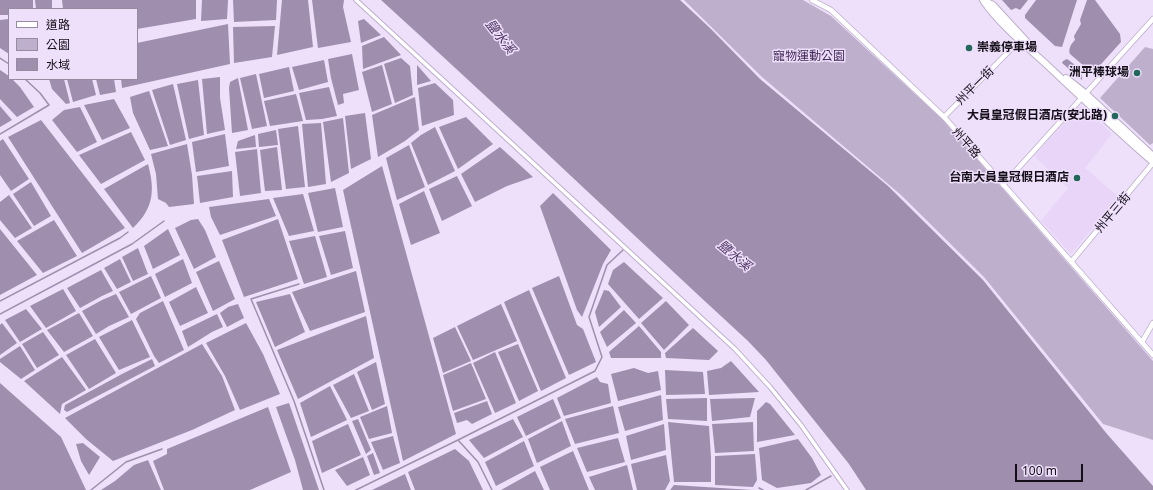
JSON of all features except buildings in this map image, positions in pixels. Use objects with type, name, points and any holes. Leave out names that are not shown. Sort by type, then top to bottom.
[{"type":"street","points":[[356,0],[735,349],[770,387],[801,425],[847,490]]},
{"type":"street","name":"州平路","points":[[812,0],[831,10],[944,117],[1153,355]]},
{"type":"street","points":[[983,0],[989,8],[1083,95],[1153,156]]},
{"type":"street","points":[[1003,185],[1153,19]]},
{"type":"street","name":"州平一街","points":[[944,117],[1021,38]]},
{"type":"street","points":[[1083,95],[1153,163]]},
{"type":"street","name":"州平三街","points":[[1071,262],[1153,163]]},
{"type":"street","points":[[1142,342],[1153,323]]},
{"type":"shaded area","name":"台南大員皇冠假日酒店","points":[[1078,107],[1083,107],[1112,134],[1085,168],[1119,197],[1071,254],[1041,221],[1068,188],[1034,156]]},
{"type":"green space","name":"寵物運動公園","points":[[684,0],[803,0],[831,16],[942,119],[1153,361],[1153,440],[1103,424],[984,277],[901,195],[762,77]]},
{"type":"green space","name":"洲平棒球場","points":[[1145,47],[1153,49],[1153,143],[1150,145],[1100,98]]},
{"type":"water","points":[[0,0],[33,0],[33,8],[8,8],[8,15],[0,15]]},
{"type":"water","points":[[35,0],[52,0],[52,8],[36,8]]},
{"type":"water","points":[[62,0],[196,0],[196,19],[138,29],[138,8],[63,8]]},
{"type":"water","points":[[202,0],[228,0],[227,19],[201,21]]},
{"type":"water","points":[[233,0],[277,0],[276,20],[234,22]]},
{"type":"water","points":[[282,0],[308,0],[313,47],[277,55]]},
{"type":"water","points":[[312,0],[344,0],[343,7],[351,42],[318,48]]},
{"type":"water","name":"鹽水溪","points":[[381,0],[680,0],[760,79],[888,186],[983,280],[1107,434],[1153,486],[1153,490],[866,490],[849,464],[766,360],[748,341]]},
{"type":"water","points":[[1002,0],[1028,0],[1020,10],[1016,8],[1011,10]]},
{"type":"water","points":[[1036,0],[1077,0],[1062,47],[1055,46],[1025,18],[1025,15]]},
{"type":"water","points":[[1087,0],[1095,0],[1120,34],[1121,42],[1094,72],[1091,72],[1069,52],[1072,43],[1075,40],[1074,36],[1081,24],[1080,20]]},
{"type":"water","points":[[8,19],[8,53],[0,48],[0,20]]},
{"type":"water","points":[[364,19],[381,35],[361,43],[358,21]]},
{"type":"water","points":[[228,24],[230,64],[122,88],[121,80],[138,80],[138,43]]},
{"type":"water","points":[[275,26],[272,57],[234,63],[233,27]]},
{"type":"water","points":[[384,37],[401,55],[363,69],[362,46]]},
{"type":"water","points":[[352,54],[359,90],[343,94],[344,103],[338,105],[328,59]]},
{"type":"water","points":[[401,58],[410,66],[413,95],[395,103],[384,64]]},
{"type":"water","points":[[1067,59],[1080,70],[1082,80],[1062,63]]},
{"type":"water","points":[[324,60],[328,82],[299,90],[292,67]]},
{"type":"water","points":[[382,65],[392,104],[372,112],[362,72]]},
{"type":"water","points":[[417,65],[431,81],[417,85]]},
{"type":"water","points":[[289,67],[294,91],[264,98],[259,74]]},
{"type":"water","points":[[0,70],[8,75],[8,80],[13,80],[20,87],[34,107],[17,117],[0,99]]},
{"type":"water","points":[[256,74],[267,126],[252,129],[240,78]]},
{"type":"water","points":[[220,77],[220,98],[225,130],[207,134],[202,79]]},
{"type":"water","points":[[238,78],[248,130],[232,133],[229,88],[230,82]]},
{"type":"water","points":[[49,80],[64,80],[70,103],[66,104],[52,89]]},
{"type":"water","points":[[67,80],[92,80],[96,95],[73,102]]},
{"type":"water","points":[[96,80],[114,80],[116,92],[100,95]]},
{"type":"water","points":[[198,80],[204,135],[189,139],[177,84]]},
{"type":"water","points":[[435,83],[453,100],[454,115],[422,126],[418,88]]},
{"type":"water","points":[[173,84],[186,140],[170,145],[152,90]]},
{"type":"water","points":[[329,87],[337,116],[306,120],[299,93]]},
{"type":"water","points":[[149,91],[168,146],[150,150],[133,113],[130,97]]},
{"type":"water","points":[[296,94],[303,121],[270,126],[264,101]]},
{"type":"water","points":[[415,97],[419,130],[405,141],[378,157],[372,115]]},
{"type":"water","points":[[114,99],[130,128],[102,140],[84,105]]},
{"type":"water","points":[[0,106],[12,120],[0,127]]},
{"type":"water","points":[[80,107],[97,142],[77,152],[52,120],[64,110]]},
{"type":"water","points":[[365,113],[371,159],[351,169],[345,116]]},
{"type":"water","points":[[466,117],[493,144],[458,169],[439,127]]},
{"type":"water","points":[[343,118],[349,173],[331,182],[323,122]]},
{"type":"water","points":[[41,120],[125,228],[82,253],[8,137]]},
{"type":"water","points":[[321,123],[326,184],[308,187],[302,124]]},
{"type":"water","points":[[298,126],[305,187],[286,189],[278,129]]},
{"type":"water","points":[[435,127],[455,171],[428,185],[411,143]]},
{"type":"water","points":[[276,130],[278,145],[259,147],[258,134]]},
{"type":"water","points":[[131,132],[145,160],[101,184],[79,155]]},
{"type":"water","points":[[225,134],[229,166],[196,172],[192,142]]},
{"type":"water","points":[[255,135],[256,147],[236,149],[238,141]]},
{"type":"water","points":[[3,139],[29,179],[11,191],[0,175],[0,141]]},
{"type":"water","points":[[187,144],[192,175],[194,204],[169,207],[166,203],[158,199],[156,174],[151,154]]},
{"type":"water","points":[[409,145],[425,187],[397,200],[386,158]]},
{"type":"water","points":[[277,147],[282,190],[265,191],[260,150]]},
{"type":"water","points":[[500,147],[533,177],[507,186],[475,202],[461,174]]},
{"type":"water","points":[[257,149],[261,193],[240,196],[235,152]]},
{"type":"water","points":[[148,164],[152,182],[151,198],[145,213],[133,228],[104,189]]},
{"type":"water","points":[[382,166],[456,434],[403,461],[343,190]]},
{"type":"water","points":[[232,171],[233,197],[200,203],[197,176]]},
{"type":"water","points":[[457,176],[472,206],[442,221],[429,189]]},
{"type":"water","points":[[31,182],[51,216],[34,226],[13,194]]},
{"type":"water","points":[[335,188],[343,227],[318,232],[308,193]]},
{"type":"water","points":[[424,191],[440,233],[411,245],[399,204]]},
{"type":"water","points":[[553,193],[611,250],[603,264],[582,317],[577,310],[540,206]]},
{"type":"water","points":[[303,194],[314,231],[289,236],[273,198]]},
{"type":"water","points":[[9,195],[32,228],[15,238],[0,220],[0,202]]},
{"type":"water","points":[[269,199],[276,216],[220,235],[211,217],[209,207]]},
{"type":"water","points":[[198,219],[205,230],[216,257],[194,269],[175,228],[191,220]]},
{"type":"water","points":[[278,219],[298,279],[244,297],[222,240]]},
{"type":"water","points":[[54,220],[77,256],[43,273],[17,241]]},
{"type":"water","points":[[0,229],[37,275],[0,295]]},
{"type":"water","points":[[168,229],[180,255],[153,269],[144,246]]},
{"type":"water","points":[[345,231],[353,268],[331,275],[319,236]]},
{"type":"water","points":[[315,236],[327,277],[304,284],[289,241]]},
{"type":"water","points":[[138,248],[148,274],[133,281],[122,257]]},
{"type":"water","points":[[120,259],[131,282],[117,289],[104,268]]},
{"type":"water","points":[[183,259],[192,283],[165,297],[155,274]]},
{"type":"water","points":[[219,261],[235,299],[213,311],[196,272]]},
{"type":"water","points":[[624,262],[663,298],[639,319],[608,284],[613,270]]},
{"type":"water","points":[[101,270],[113,291],[80,308],[67,288]]},
{"type":"water","points":[[356,271],[365,312],[310,331],[292,292]]},
{"type":"water","points":[[151,276],[161,298],[131,314],[119,292]]},
{"type":"water","points":[[559,276],[577,325],[583,329],[596,362],[569,375],[532,288]]},
{"type":"water","points":[[196,287],[208,313],[180,326],[169,302]]},
{"type":"water","points":[[63,289],[76,311],[46,328],[30,306]]},
{"type":"water","points":[[529,290],[566,378],[541,391],[504,302]]},
{"type":"water","points":[[604,290],[609,291],[621,307],[599,327],[595,312]]},
{"type":"water","points":[[116,294],[129,317],[96,334],[82,311]]},
{"type":"water","points":[[290,294],[305,332],[275,347],[256,302]]},
{"type":"water","points":[[163,301],[184,350],[159,363],[136,319],[140,313]]},
{"type":"water","points":[[666,301],[689,325],[664,350],[641,323]]},
{"type":"water","points":[[238,304],[244,318],[227,327],[220,313],[228,307]]},
{"type":"water","points":[[501,304],[517,341],[473,360],[457,326]]},
{"type":"water","points":[[26,309],[42,329],[20,342],[5,320]]},
{"type":"water","points":[[624,310],[636,323],[607,347],[600,332]]},
{"type":"water","points":[[79,313],[93,336],[64,352],[47,330]]},
{"type":"water","points":[[217,314],[223,327],[188,347],[182,331]]},
{"type":"water","points":[[366,316],[374,358],[298,399],[277,350]]},
{"type":"water","points":[[132,320],[150,357],[119,370],[99,337]]},
{"type":"water","points":[[2,323],[17,343],[0,355],[0,325]]},
{"type":"water","points":[[246,323],[263,354],[280,394],[240,410],[225,376],[206,343]]},
{"type":"water","points":[[639,326],[661,352],[661,358],[611,358],[609,352]]},
{"type":"water","points":[[455,327],[471,361],[443,373],[433,338]]},
{"type":"water","points":[[693,328],[718,351],[709,360],[666,358],[665,353]]},
{"type":"water","points":[[43,332],[59,355],[37,368],[22,344]]},
{"type":"water","points":[[95,339],[116,373],[89,389],[66,355]]},
{"type":"water","points":[[202,344],[222,376],[235,410],[192,430],[113,461],[86,439],[65,418]]},
{"type":"water","points":[[518,344],[538,391],[519,401],[498,352]]},
{"type":"water","points":[[20,346],[35,370],[21,379],[0,362],[0,359]]},
{"type":"water","points":[[495,352],[516,403],[495,413],[473,363]]},
{"type":"water","points":[[62,357],[86,390],[62,404],[60,414],[24,381]]},
{"type":"water","points":[[152,359],[155,366],[67,412],[64,410],[65,405]]},
{"type":"water","points":[[731,361],[759,392],[709,395],[707,371],[721,368]]},
{"type":"water","points":[[376,362],[385,404],[372,410],[357,372]]},
{"type":"water","points":[[471,363],[486,399],[453,411],[443,375]]},
{"type":"water","points":[[634,368],[648,373],[658,371],[661,390],[618,401],[611,374]]},
{"type":"water","points":[[665,370],[703,372],[705,394],[666,395]]},
{"type":"water","points":[[354,374],[369,411],[351,418],[333,385]]},
{"type":"water","points":[[597,377],[600,382],[608,384],[611,403],[564,416],[557,398]]},
{"type":"water","points":[[0,383],[61,437],[86,490],[0,490]]},
{"type":"water","points":[[330,386],[347,420],[311,437],[300,403]]},
{"type":"water","points":[[661,395],[663,420],[625,431],[618,407]]},
{"type":"water","points":[[707,398],[707,421],[668,419],[666,399]]},
{"type":"water","points":[[755,398],[750,417],[712,421],[710,399]]},
{"type":"water","points":[[553,399],[561,418],[526,436],[517,417]]},
{"type":"water","points":[[487,401],[492,414],[472,424],[467,420],[457,423],[454,413]]},
{"type":"water","points":[[766,402],[770,404],[795,435],[757,442],[757,411]]},
{"type":"water","points":[[289,403],[319,490],[303,490],[295,460],[276,407]]},
{"type":"water","points":[[387,406],[392,433],[369,439],[360,417]]},
{"type":"water","points":[[613,406],[619,433],[575,444],[565,419]]},
{"type":"water","points":[[268,407],[291,472],[250,490],[164,490],[153,461],[167,454],[167,449]]},
{"type":"water","points":[[358,419],[371,450],[366,454],[352,421]]},
{"type":"water","points":[[513,419],[523,437],[484,458],[469,440]]},
{"type":"water","points":[[562,421],[571,446],[537,463],[528,439]]},
{"type":"water","points":[[668,422],[709,426],[711,482],[674,482]]},
{"type":"water","points":[[753,422],[754,451],[715,453],[712,424]]},
{"type":"water","points":[[348,424],[361,455],[322,473],[312,441]]},
{"type":"water","points":[[664,424],[666,450],[631,460],[626,436]]},
{"type":"water","points":[[393,436],[400,463],[383,470],[371,442]]},
{"type":"water","points":[[618,438],[625,462],[587,472],[577,448]]},
{"type":"water","points":[[798,439],[812,458],[821,475],[811,483],[777,488],[762,480],[759,448]]},
{"type":"water","points":[[524,441],[534,466],[496,486],[485,462]]},
{"type":"water","points":[[83,443],[100,457],[89,475],[81,461],[76,444]]},
{"type":"water","points":[[455,449],[469,461],[483,490],[415,490],[408,472]]},
{"type":"water","points":[[573,451],[589,490],[550,490],[540,467]]},
{"type":"water","points":[[373,453],[380,473],[374,475],[367,456]]},
{"type":"water","points":[[755,454],[757,480],[753,487],[715,485],[715,456]]},
{"type":"water","points":[[666,455],[670,481],[665,490],[637,490],[631,464]]},
{"type":"water","points":[[363,457],[370,475],[347,486],[335,470]]},
{"type":"water","points":[[148,460],[161,490],[101,490],[115,481],[134,465]]},
{"type":"water","points":[[627,465],[633,490],[595,490],[589,477]]},
{"type":"water","points":[[535,471],[544,490],[501,490]]},
{"type":"water","points":[[405,474],[411,490],[372,490]]},
{"type":"water","points":[[674,485],[752,490],[670,490]]},
{"type":"waterway","points":[[0,58],[8,63]]},
{"type":"waterway","points":[[0,134],[49,105],[40,93],[26,80]]},
{"type":"waterway","points":[[0,314],[132,244],[164,221]]},
{"type":"waterway","points":[[0,301],[120,238],[128,232]]},
{"type":"waterway","points":[[458,440],[595,371],[602,357],[589,317],[607,265],[623,250]]},
{"type":"waterway","points":[[299,284],[251,299],[294,401],[324,490]]},
{"type":"waterway","points":[[356,490],[458,440],[478,462],[492,490]]},
{"type":"waterway","points":[[91,490],[126,462],[162,449]]},
{"type":"waterway","points":[[806,490],[831,476]]},
{"type":"waterway","points":[[759,488],[763,490]]},
{"type":"place","name":"崇義停車場","points":[[969,48]]},
{"type":"place","name":"洲平棒球場","points":[[1137,73]]},
{"type":"place","name":"大員皇冠假日酒店(安北路)","points":[[1115,116]]},
{"type":"place","name":"台南大員皇冠假日酒店","points":[[1077,178]]}]
